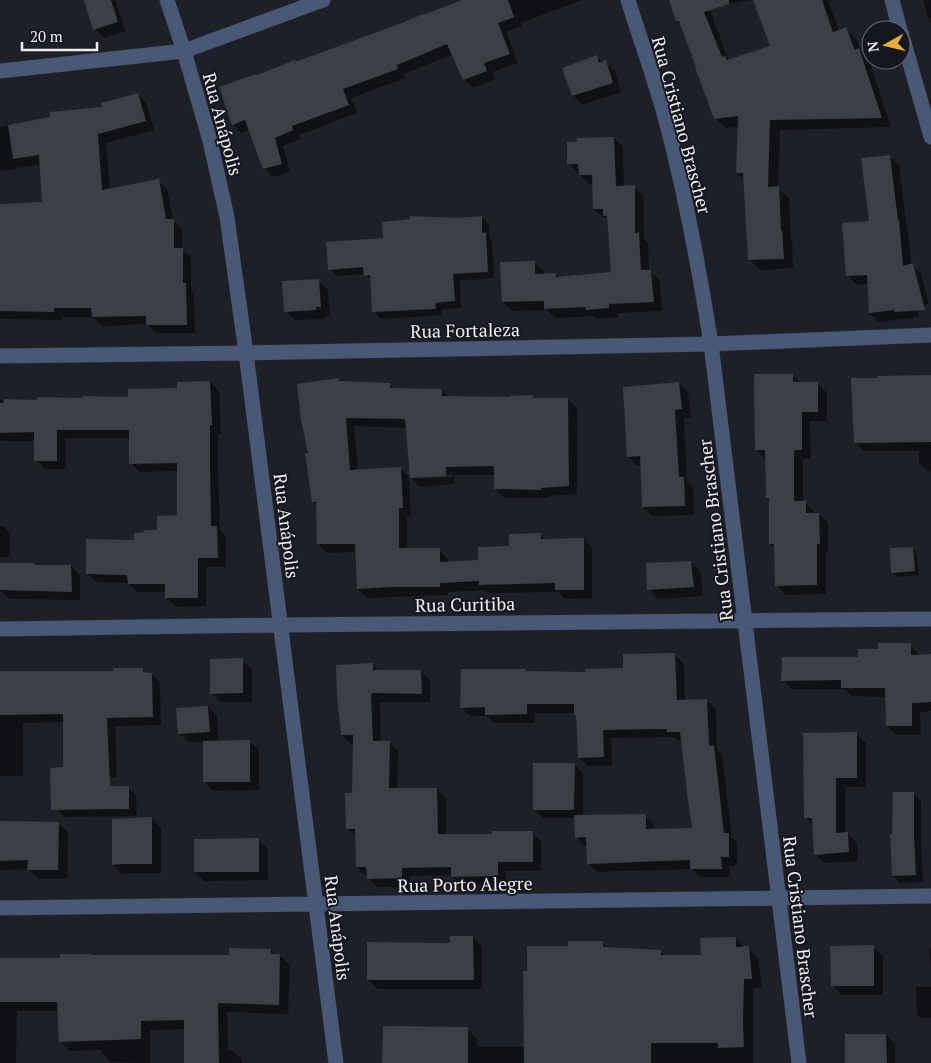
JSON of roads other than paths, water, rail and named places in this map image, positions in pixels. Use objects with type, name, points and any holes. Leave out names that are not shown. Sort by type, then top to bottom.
[{"type":"street","name":"Rua Anápolis","points":[[167,0],[210,141],[227,217],[336,1063]]},
{"type":"street","points":[[0,71],[184,51],[323,0]]},
{"type":"street","name":"Rua Cristiano Brascher","points":[[628,0],[664,116],[683,191],[711,344],[799,1063]]},
{"type":"street","points":[[892,0],[898,20]]},
{"type":"street","points":[[911,66],[931,136]]},
{"type":"street","name":"Rua Fortaleza","points":[[0,356],[711,344],[931,335]]},
{"type":"street","name":"Rua Curitiba","points":[[0,629],[931,619]]},
{"type":"street","name":"Rua Porto Alegre","points":[[0,908],[931,896]]}]
